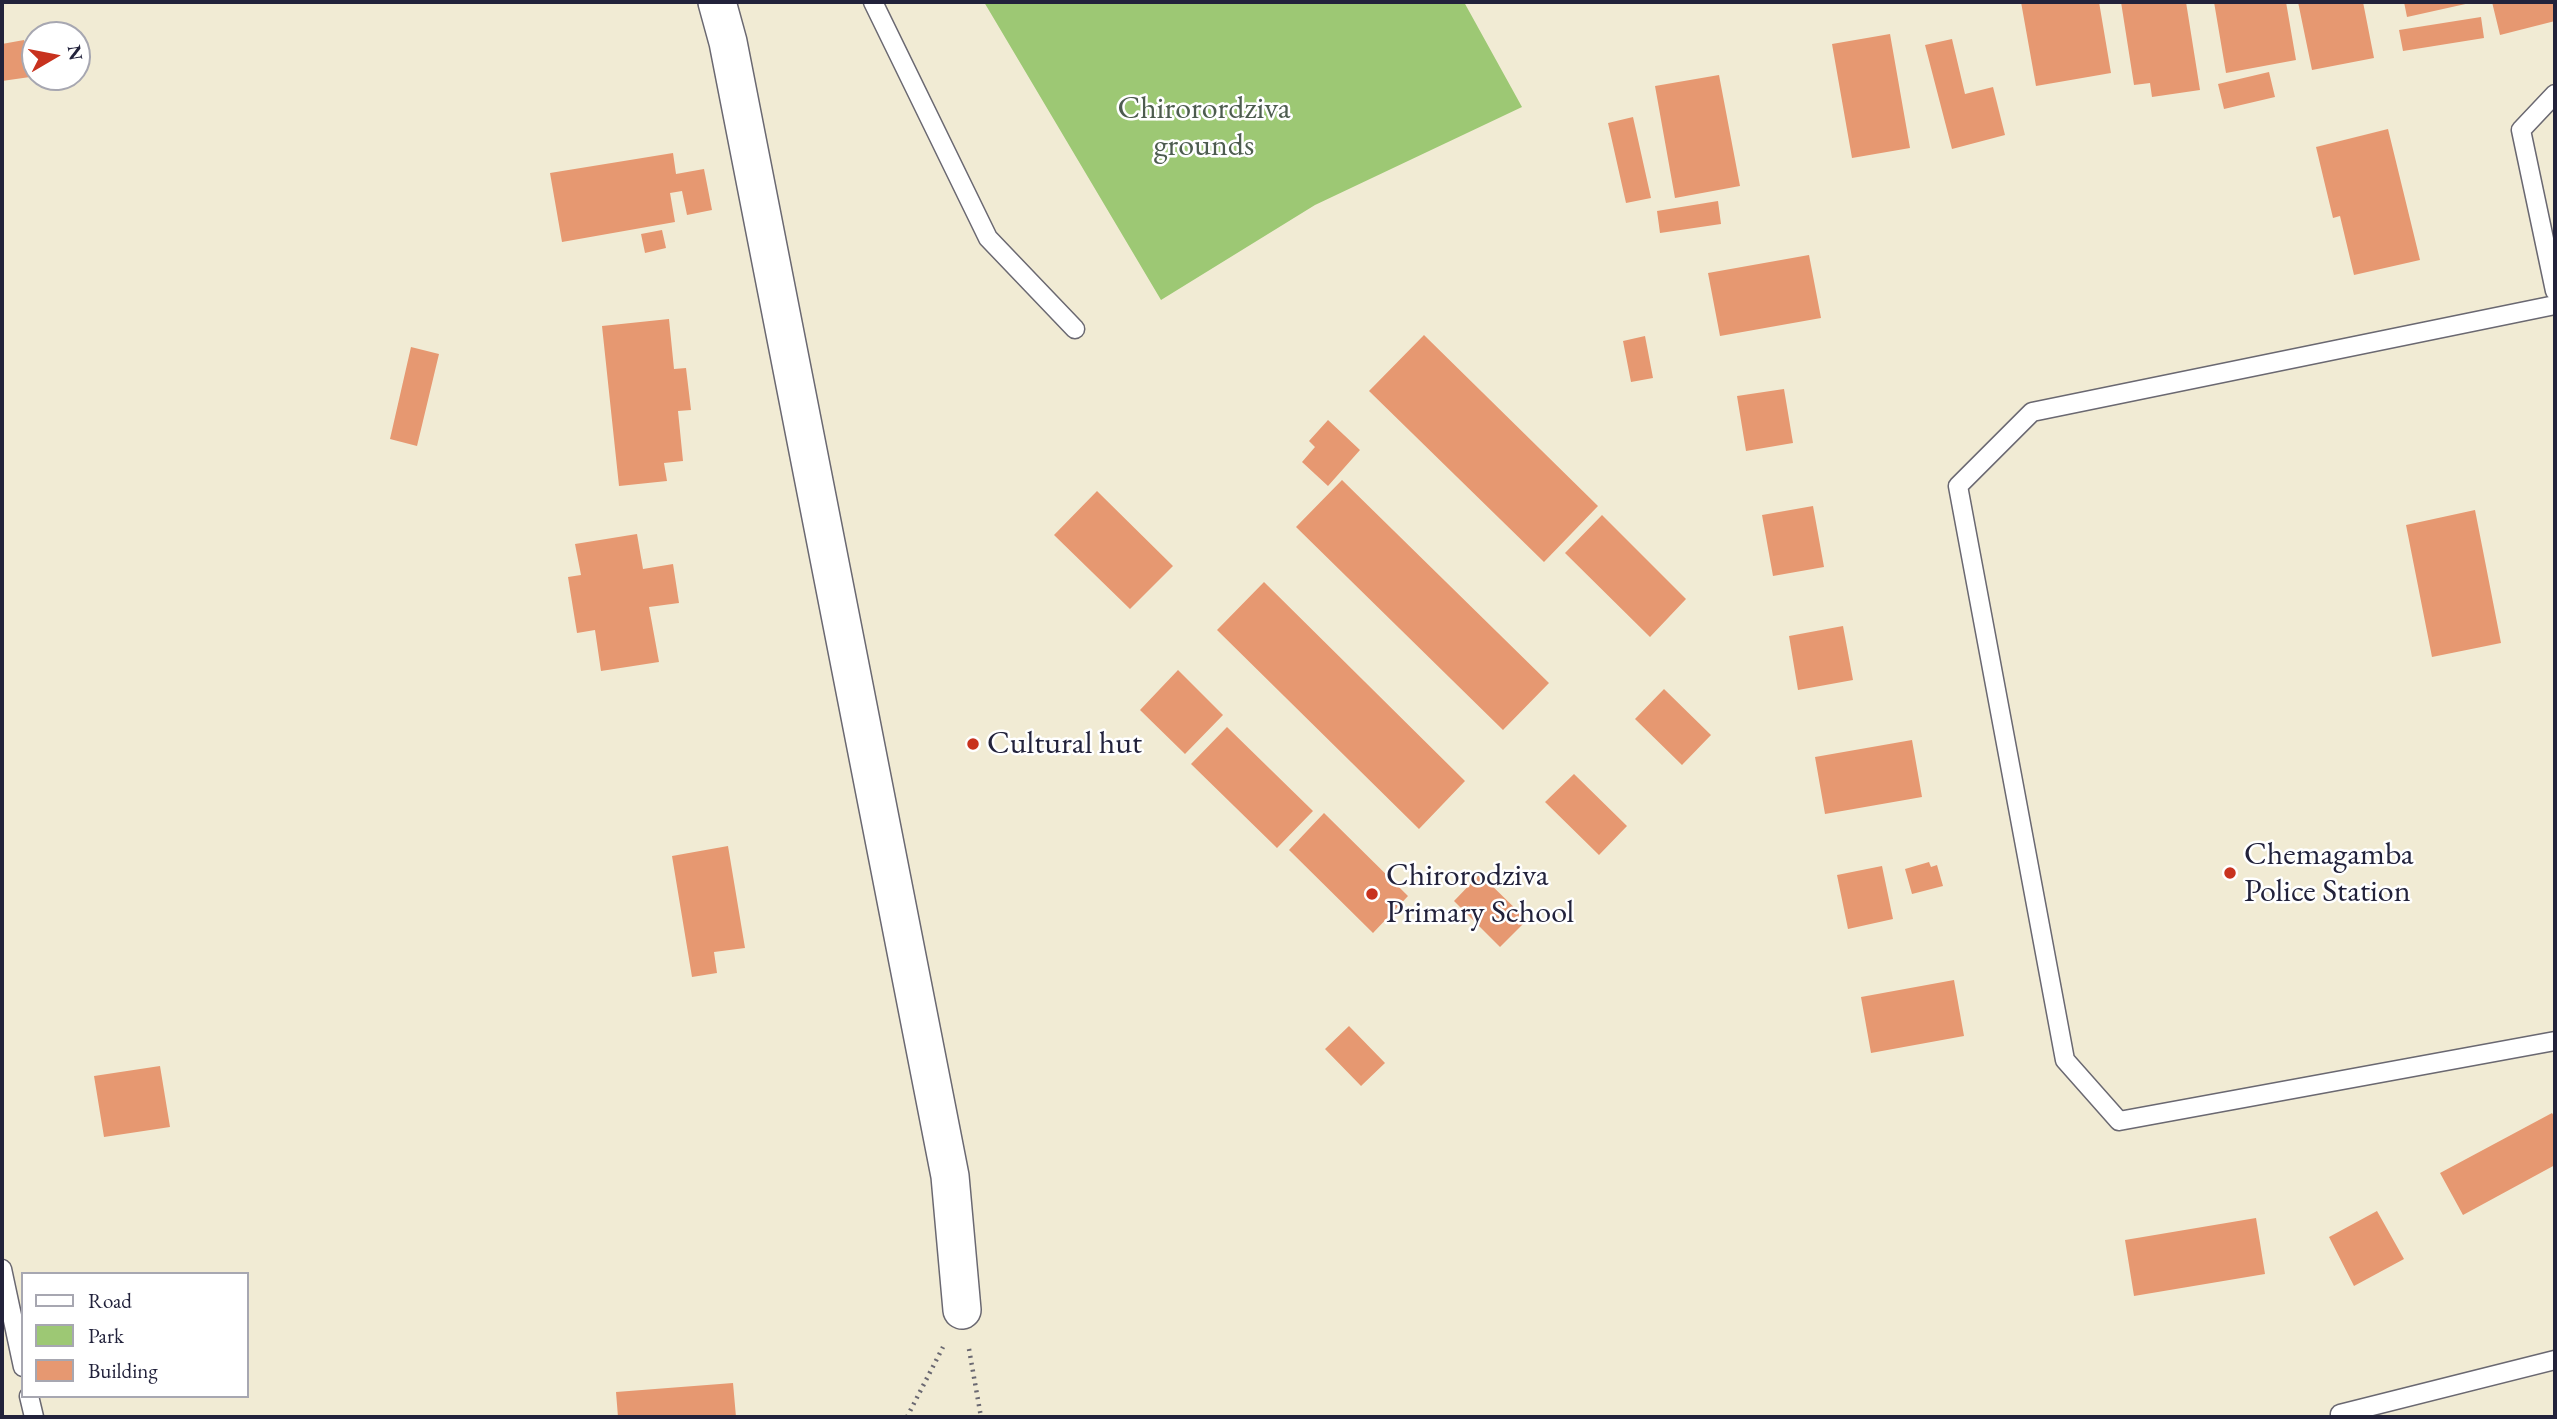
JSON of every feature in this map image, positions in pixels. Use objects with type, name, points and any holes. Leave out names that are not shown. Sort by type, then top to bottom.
[{"type":"street","points":[[717,2],[728,43],[950,1176],[962,1310]]},
{"type":"lane","points":[[873,2],[988,239],[1075,329]]},
{"type":"lane","points":[[2555,94],[2521,130],[2555,291]]},
{"type":"lane","points":[[2555,305],[2032,412],[1958,486],[2065,1060],[2119,1121],[2555,1041]]},
{"type":"lane","points":[[2,1269],[21,1358]]},
{"type":"lane","points":[[2340,1414],[2555,1360]]},
{"type":"lane","points":[[29,1398],[34,1417]]},
{"type":"path","points":[[906,1417],[962,1310]]},
{"type":"path","points":[[962,1310],[981,1417]]},
{"type":"green space","name":"Chirorordziva grounds","points":[[984,2],[1464,2],[1522,107],[1315,205],[1161,300]]},
{"type":"building","points":[[2021,2],[2099,2],[2111,73],[2036,86]]},
{"type":"building","points":[[2121,2],[2186,2],[2200,90],[2152,97],[2150,83],[2134,85]]},
{"type":"building","points":[[2214,2],[2286,2],[2296,60],[2226,73]]},
{"type":"building","points":[[2298,2],[2363,2],[2374,58],[2312,70]]},
{"type":"building","points":[[2404,2],[2469,2],[2470,3],[2407,17]]},
{"type":"building","points":[[2492,2],[2555,2],[2555,21],[2500,35]]},
{"type":"building","points":[[2481,17],[2484,38],[2403,51],[2399,30]]},
{"type":"building","points":[[1890,34],[1910,148],[1852,158],[1832,44]]},
{"type":"building","points":[[1952,39],[1965,94],[1993,87],[2005,135],[1952,149],[1925,45]]},
{"type":"building","points":[[21,41],[21,78],[2,81],[2,44]]},
{"type":"building","points":[[2269,72],[2275,97],[2224,109],[2218,84]]},
{"type":"building","points":[[1719,75],[1740,186],[1675,198],[1655,86]]},
{"type":"building","points":[[1633,117],[1651,198],[1626,203],[1608,123]]},
{"type":"building","points":[[2388,129],[2420,260],[2354,275],[2340,216],[2333,218],[2316,147]]},
{"type":"building","points":[[673,153],[676,174],[704,169],[712,210],[687,215],[682,191],[670,193],[675,222],[562,242],[550,173]]},
{"type":"building","points":[[1718,201],[1721,224],[1660,233],[1657,211]]},
{"type":"building","points":[[662,230],[666,248],[645,253],[641,234]]},
{"type":"building","points":[[1809,255],[1821,318],[1720,336],[1708,273]]},
{"type":"building","points":[[669,319],[674,369],[686,368],[691,410],[678,411],[683,461],[664,463],[667,481],[619,486],[602,326]]},
{"type":"building","points":[[1424,335],[1598,506],[1544,562],[1369,391]]},
{"type":"building","points":[[1645,336],[1653,378],[1631,382],[1623,341]]},
{"type":"building","points":[[411,347],[439,354],[417,446],[390,439]]},
{"type":"building","points":[[1784,389],[1793,443],[1746,451],[1737,396]]},
{"type":"building","points":[[1328,420],[1360,450],[1328,486],[1302,462],[1315,447],[1309,441]]},
{"type":"building","points":[[1342,480],[1549,683],[1503,730],[1296,527]]},
{"type":"building","points":[[1097,491],[1173,566],[1130,609],[1054,535]]},
{"type":"building","points":[[1813,506],[1824,567],[1773,576],[1762,515]]},
{"type":"building","points":[[2475,510],[2501,643],[2432,657],[2406,525]]},
{"type":"building","points":[[1602,515],[1686,599],[1650,637],[1565,553]]},
{"type":"building","points":[[637,534],[643,569],[673,564],[679,603],[649,607],[659,662],[601,671],[595,630],[577,633],[568,577],[581,575],[575,544]]},
{"type":"building","points":[[1264,582],[1465,781],[1419,829],[1217,630]]},
{"type":"building","points":[[1843,626],[1853,680],[1798,690],[1789,636]]},
{"type":"building","points":[[1178,670],[1223,715],[1185,754],[1140,710]]},
{"type":"building","points":[[1664,689],[1711,735],[1682,765],[1635,719]]},
{"type":"building","points":[[1227,727],[1313,811],[1277,848],[1191,764]]},
{"type":"building","points":[[1912,740],[1922,797],[1825,814],[1815,757]]},
{"type":"building","points":[[1574,774],[1627,826],[1599,855],[1545,802]]},
{"type":"building","points":[[1324,813],[1408,896],[1373,933],[1289,850]]},
{"type":"building","points":[[728,846],[745,948],[714,952],[717,973],[692,977],[672,856]]},
{"type":"building","points":[[1929,862],[1931,867],[1937,865],[1943,886],[1912,894],[1905,869]]},
{"type":"building","points":[[1882,866],[1893,919],[1848,929],[1837,875]]},
{"type":"building","points":[[1480,874],[1527,920],[1500,947],[1454,901]]},
{"type":"building","points":[[1954,980],[1964,1036],[1871,1053],[1861,997]]},
{"type":"building","points":[[1349,1026],[1385,1063],[1361,1086],[1325,1049]]},
{"type":"building","points":[[160,1066],[170,1127],[104,1137],[94,1076]]},
{"type":"building","points":[[2552,1113],[2555,1118],[2555,1165],[2463,1215],[2440,1173]]},
{"type":"building","points":[[2377,1211],[2404,1259],[2354,1286],[2329,1237]]},
{"type":"building","points":[[2256,1218],[2265,1274],[2134,1296],[2125,1240]]},
{"type":"building","points":[[733,1383],[736,1417],[618,1417],[616,1392]]},
{"type":"place","name":"Cultural hut","points":[[973,744]]},
{"type":"place","name":"Chemagamba Police Station","points":[[2230,873]]},
{"type":"place","name":"Chirorodziva Primary School","points":[[1372,894]]}]
